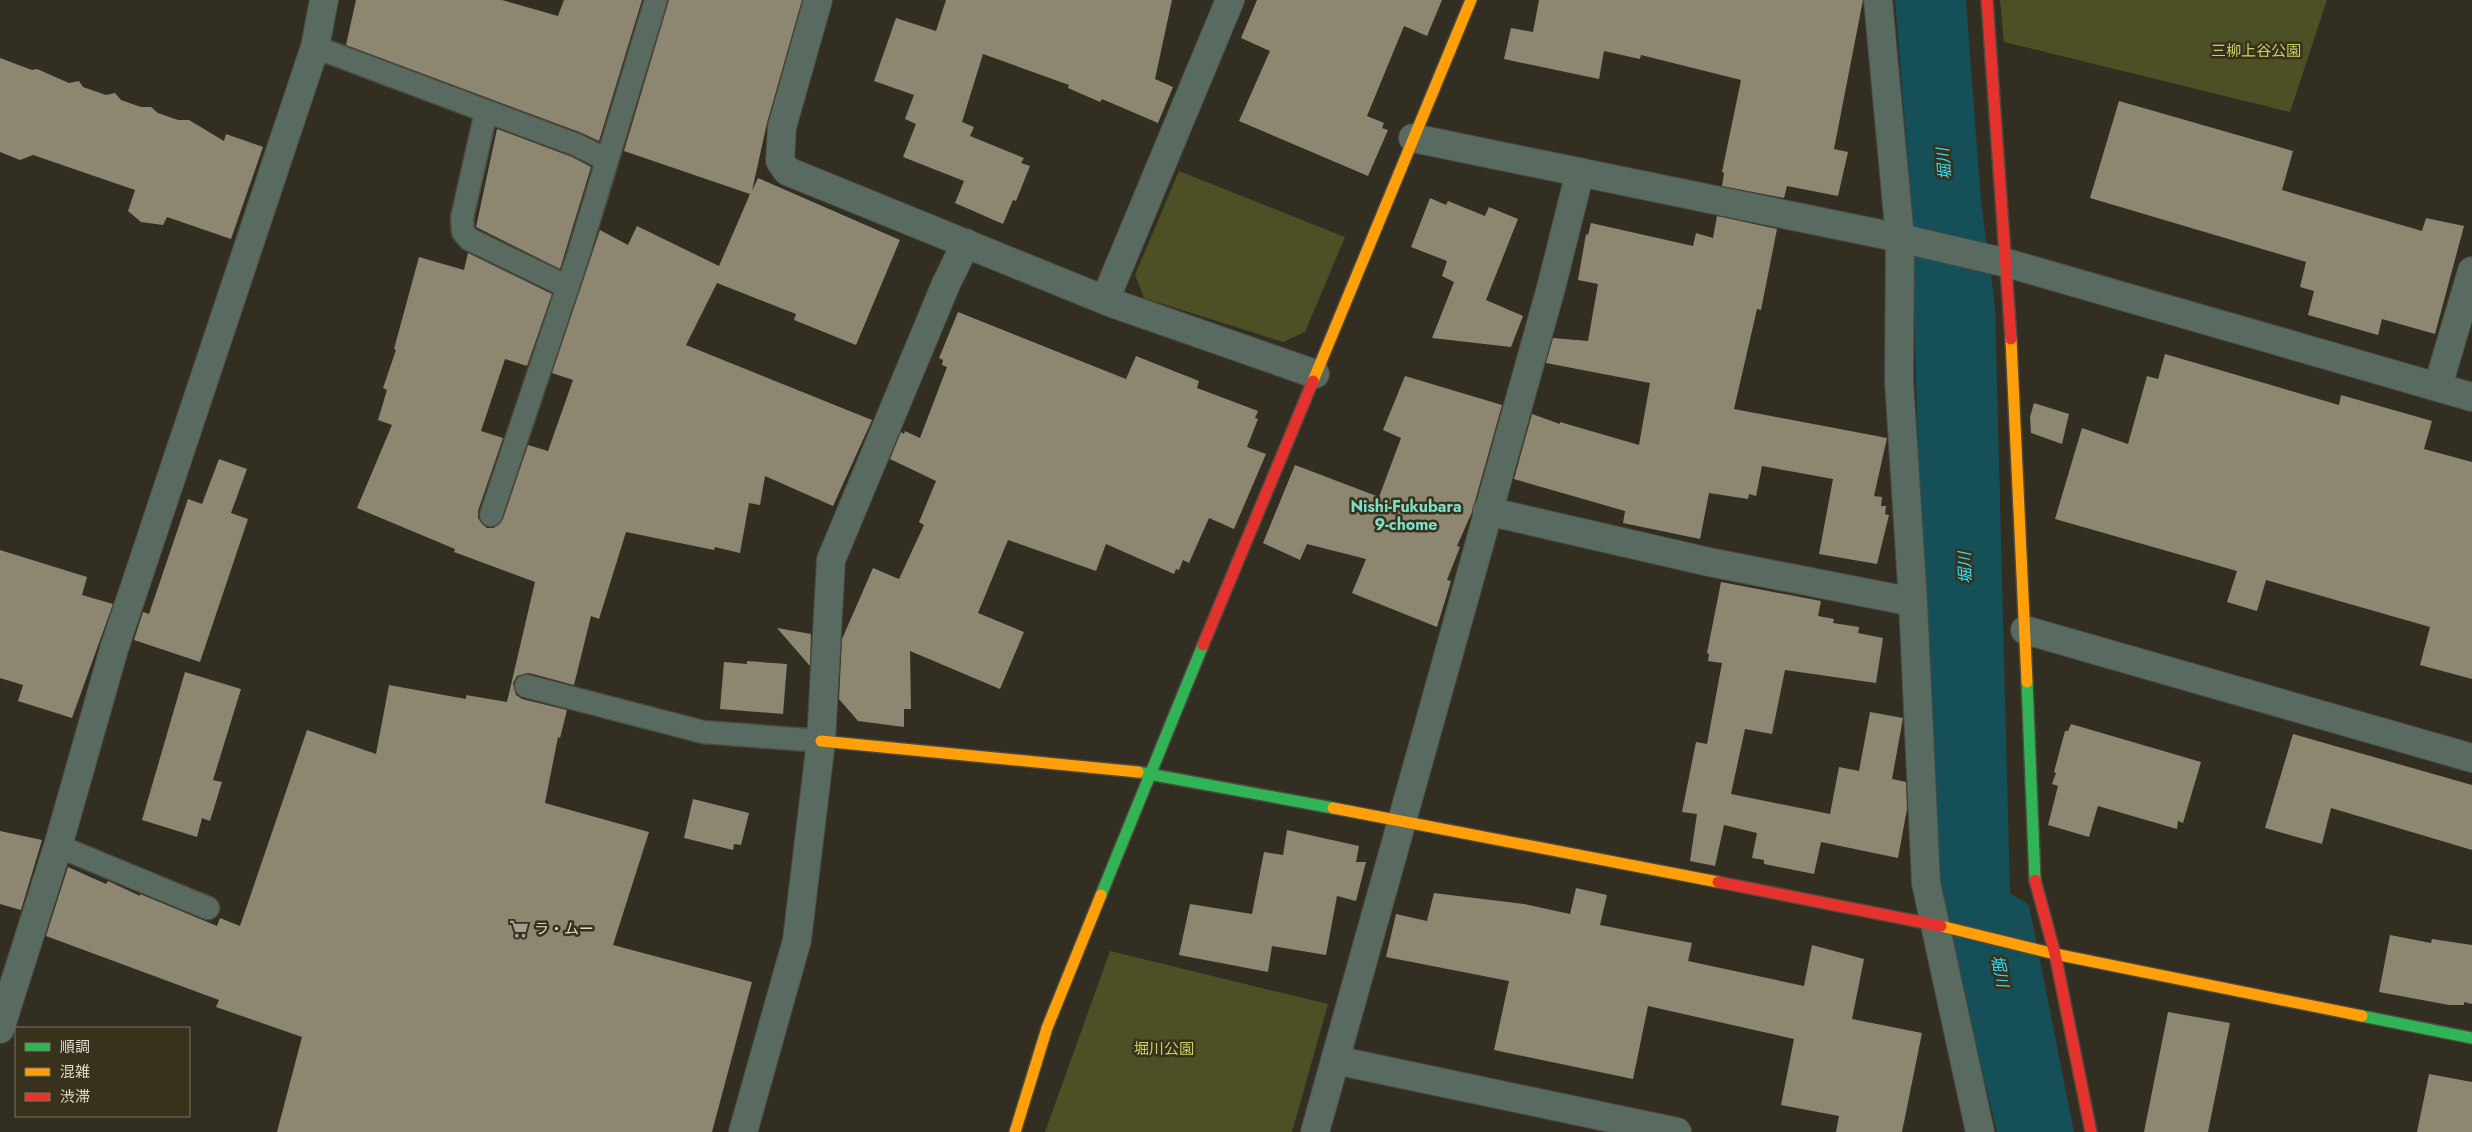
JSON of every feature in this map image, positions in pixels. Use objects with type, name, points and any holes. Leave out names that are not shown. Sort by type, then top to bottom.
[{"type":"street","points":[[0,1029],[58,846],[114,648],[315,47],[324,0]]},
{"type":"street","points":[[818,0],[782,127],[780,160],[787,171],[1106,300],[1315,374]]},
{"type":"street","points":[[1106,300],[1230,0]]},
{"type":"street","points":[[1015,1132],[1048,1028],[1150,773],[1471,0]]},
{"type":"street","points":[[1878,0],[1900,238],[1898,381],[1913,602],[1926,883],[1980,1132]]},
{"type":"street","points":[[1987,0],[2007,263],[2025,630],[2034,876],[2055,954],[2091,1132]]},
{"type":"street","points":[[1413,138],[1900,238],[2007,263],[2472,396]]},
{"type":"street","points":[[1314,1132],[1551,288],[1580,172]]},
{"type":"street","points":[[743,1132],[797,940],[821,741],[832,560],[946,284],[966,243]]},
{"type":"street","points":[[2438,386],[2472,271]]},
{"type":"street","points":[[1487,511],[1709,562],[1913,602]]},
{"type":"street","points":[[2025,630],[2472,758]]},
{"type":"street","points":[[821,741],[1150,773],[1400,823],[1934,924],[2055,954],[2472,1038]]},
{"type":"street","points":[[1335,1060],[1677,1132]]},
{"type":"lane","points":[[491,515],[568,286],[656,0]]},
{"type":"lane","points":[[315,47],[577,145],[607,160]]},
{"type":"lane","points":[[486,112],[462,218],[463,232],[469,239],[568,286]]},
{"type":"lane","points":[[526,686],[703,732],[821,741]]},
{"type":"lane","points":[[58,846],[208,908]]},
{"type":"green space","name":"三柳上谷公園","points":[[2000,0],[2327,0],[2290,112],[2004,42]]},
{"type":"green space","points":[[1179,171],[1345,237],[1305,332],[1283,342],[1144,298],[1135,275]]},
{"type":"green space","name":"堀川公園","points":[[1110,951],[1328,1004],[1292,1132],[1045,1132]]},
{"type":"water","name":"堀川","points":[[1895,0],[1966,0],[1981,202],[1995,306],[2010,893],[2029,905],[2074,1132],[1997,1132],[1939,886],[1919,483],[1911,198]]},
{"type":"building","points":[[356,0],[502,0],[558,16],[564,0],[642,0],[599,141],[346,45]]},
{"type":"building","points":[[669,0],[802,0],[767,123],[752,191],[758,178],[900,240],[856,345],[794,320],[796,314],[717,283],[686,345],[872,420],[833,506],[765,476],[760,505],[749,503],[740,553],[715,547],[714,550],[626,532],[599,619],[591,616],[574,685],[529,673],[517,676],[513,683],[516,695],[522,699],[567,710],[560,738],[558,737],[545,803],[649,832],[613,945],[752,982],[712,1132],[277,1132],[302,1037],[216,1007],[219,1000],[46,936],[68,867],[106,884],[108,881],[140,896],[140,894],[217,926],[220,918],[240,926],[307,730],[376,754],[389,685],[466,699],[466,695],[507,702],[535,582],[454,552],[455,549],[357,508],[392,425],[378,420],[387,390],[383,388],[396,350],[394,349],[419,257],[464,270],[468,253],[552,294],[527,366],[505,359],[481,431],[503,438],[478,511],[478,518],[482,524],[487,528],[494,528],[503,519],[528,445],[548,451],[573,380],[552,373],[600,230],[628,245],[637,226],[719,266],[750,194],[624,151]]},
{"type":"building","points":[[946,0],[1172,0],[1155,79],[1173,87],[1158,123],[1102,99],[1100,102],[1068,88],[1069,85],[983,54],[962,122],[974,127],[970,136],[1024,158],[1021,163],[1030,166],[1016,201],[1013,200],[1003,224],[955,203],[964,181],[903,157],[916,124],[905,119],[914,95],[874,81],[896,18],[936,31]]},
{"type":"building","points":[[1257,0],[1442,0],[1427,36],[1404,26],[1367,116],[1384,123],[1382,128],[1388,130],[1368,176],[1239,121],[1270,51],[1241,38]]},
{"type":"building","points":[[1539,0],[1863,0],[1834,149],[1848,152],[1838,196],[1787,186],[1784,198],[1722,186],[1724,173],[1722,172],[1741,80],[1641,55],[1640,59],[1604,51],[1599,79],[1504,59],[1511,28],[1533,32]]},
{"type":"building","points":[[0,58],[32,70],[37,69],[69,83],[79,81],[83,87],[106,95],[115,93],[121,100],[141,107],[151,107],[158,113],[178,120],[189,120],[224,141],[226,134],[263,147],[231,239],[167,217],[163,225],[141,222],[128,211],[135,190],[33,155],[20,160],[0,152]]},
{"type":"building","points":[[2119,101],[2293,151],[2282,190],[2422,231],[2426,218],[2464,226],[2435,334],[2382,319],[2378,335],[2308,315],[2314,291],[2300,287],[2306,262],[2090,198]]},
{"type":"building","points":[[497,129],[572,157],[591,167],[560,269],[476,227]]},
{"type":"building","points":[[1430,198],[1446,205],[1448,201],[1485,216],[1489,207],[1518,219],[1486,300],[1523,316],[1511,347],[1432,338],[1454,282],[1442,276],[1447,261],[1411,247]]},
{"type":"building","points":[[1717,216],[1777,229],[1761,310],[1757,309],[1734,409],[1887,438],[1874,496],[1882,497],[1881,506],[1886,506],[1885,514],[1889,515],[1877,564],[1819,554],[1833,479],[1762,466],[1756,496],[1749,494],[1748,499],[1709,493],[1700,539],[1623,523],[1625,511],[1514,479],[1532,414],[1560,424],[1560,422],[1639,445],[1650,383],[1546,363],[1553,338],[1588,341],[1598,284],[1578,280],[1586,234],[1588,235],[1591,223],[1693,246],[1696,233],[1713,238]]},
{"type":"building","points":[[958,312],[1126,379],[1136,356],[1199,381],[1197,388],[1258,411],[1255,418],[1258,419],[1247,447],[1266,454],[1234,529],[1209,518],[1189,563],[1183,560],[1179,570],[1176,569],[1174,574],[1106,544],[1096,571],[1008,540],[978,613],[1024,632],[1000,689],[910,651],[911,709],[904,709],[904,727],[858,721],[839,699],[842,639],[873,568],[899,579],[924,525],[919,522],[936,481],[890,459],[901,432],[904,434],[905,431],[920,438],[947,367],[942,365],[943,360],[939,358]]},
{"type":"building","points":[[2165,354],[2339,405],[2341,395],[2432,421],[2424,449],[2472,462],[2472,679],[2420,665],[2430,627],[2266,580],[2257,611],[2227,602],[2237,571],[2055,519],[2082,428],[2128,444],[2147,376],[2158,379]]},
{"type":"building","points":[[1405,376],[1502,405],[1472,512],[1457,546],[1460,547],[1447,580],[1451,581],[1437,627],[1352,593],[1366,559],[1307,544],[1300,560],[1263,543],[1295,465],[1379,497],[1401,438],[1383,430]]},
{"type":"building","points":[[2034,403],[2069,414],[2062,444],[2031,433],[2030,417]]},
{"type":"building","points":[[219,459],[247,469],[231,513],[248,519],[200,662],[134,640],[143,612],[149,614],[188,499],[202,504]]},
{"type":"building","points":[[0,550],[87,577],[82,595],[113,604],[72,718],[18,701],[23,685],[0,678]]},
{"type":"building","points":[[1721,582],[1821,601],[1818,616],[1834,619],[1833,623],[1859,627],[1858,633],[1883,638],[1876,683],[1785,670],[1772,734],[1745,729],[1731,794],[1830,814],[1839,767],[1859,771],[1870,712],[1903,718],[1892,779],[1906,782],[1907,809],[1898,858],[1821,842],[1814,874],[1764,864],[1764,860],[1752,858],[1757,833],[1724,825],[1715,866],[1690,861],[1697,814],[1682,812],[1696,742],[1707,744],[1722,663],[1708,661],[1709,654],[1707,653]]},
{"type":"building","points":[[777,628],[811,634],[810,666]]},
{"type":"building","points":[[747,661],[787,664],[783,714],[720,709],[724,662],[747,664]]},
{"type":"building","points":[[185,672],[241,689],[213,780],[222,782],[210,821],[202,818],[197,837],[142,820]]},
{"type":"building","points":[[2071,724],[2201,762],[2183,823],[2178,821],[2177,829],[2098,806],[2089,837],[2048,825],[2058,786],[2052,784],[2056,773],[2054,772],[2065,731],[2068,731]]},
{"type":"building","points":[[2293,734],[2472,785],[2472,850],[2331,808],[2322,844],[2265,828]]},
{"type":"building","points":[[693,799],[749,813],[741,845],[734,844],[733,850],[684,838]]},
{"type":"building","points":[[1287,830],[1359,846],[1356,862],[1366,862],[1356,901],[1337,896],[1326,955],[1272,946],[1268,972],[1179,955],[1190,904],[1252,914],[1264,852],[1283,855]]},
{"type":"building","points":[[0,831],[42,840],[21,910],[0,904]]},
{"type":"building","points":[[1576,888],[1607,895],[1600,925],[1692,943],[1688,961],[1804,986],[1812,945],[1864,959],[1852,1019],[1922,1033],[1902,1132],[1836,1132],[1839,1116],[1781,1105],[1794,1039],[1648,1006],[1633,1079],[1494,1050],[1509,981],[1386,957],[1396,914],[1427,921],[1434,893],[1524,904],[1570,914]]},
{"type":"building","points":[[2390,935],[2431,943],[2432,939],[2472,945],[2472,1004],[2464,1002],[2464,1005],[2449,1005],[2379,992]]},
{"type":"building","points":[[2168,1012],[2230,1023],[2208,1132],[2144,1132]]},
{"type":"building","points":[[2429,1074],[2472,1082],[2472,1132],[2417,1132]]},
{"type":"traffic: fast","points":[[1101,895],[1203,645]]},
{"type":"traffic: fast","points":[[2027,682],[2035,880]]},
{"type":"traffic: fast","points":[[1138,772],[1333,808]]},
{"type":"traffic: fast","points":[[2362,1016],[2472,1038]]},
{"type":"traffic: slow","points":[[1313,381],[1471,0]]},
{"type":"traffic: slow","points":[[2011,339],[2027,682]]},
{"type":"traffic: slow","points":[[821,741],[1138,772]]},
{"type":"traffic: slow","points":[[1333,808],[1718,882]]},
{"type":"traffic: slow","points":[[1015,1132],[1047,1028],[1101,895]]},
{"type":"traffic: slow","points":[[1941,926],[2055,954],[2362,1016]]},
{"type":"traffic: jam","points":[[1987,0],[2011,339]]},
{"type":"traffic: jam","points":[[1203,645],[1313,381]]},
{"type":"traffic: jam","points":[[2035,880],[2055,954],[2091,1132]]},
{"type":"traffic: jam","points":[[1718,882],[1941,926]]},
{"type":"place","name":"ラ・ムー","points":[[519,929]]},
{"type":"district","name":"Nishi-Fukubara 9-chome","points":[[1406,515]]}]
